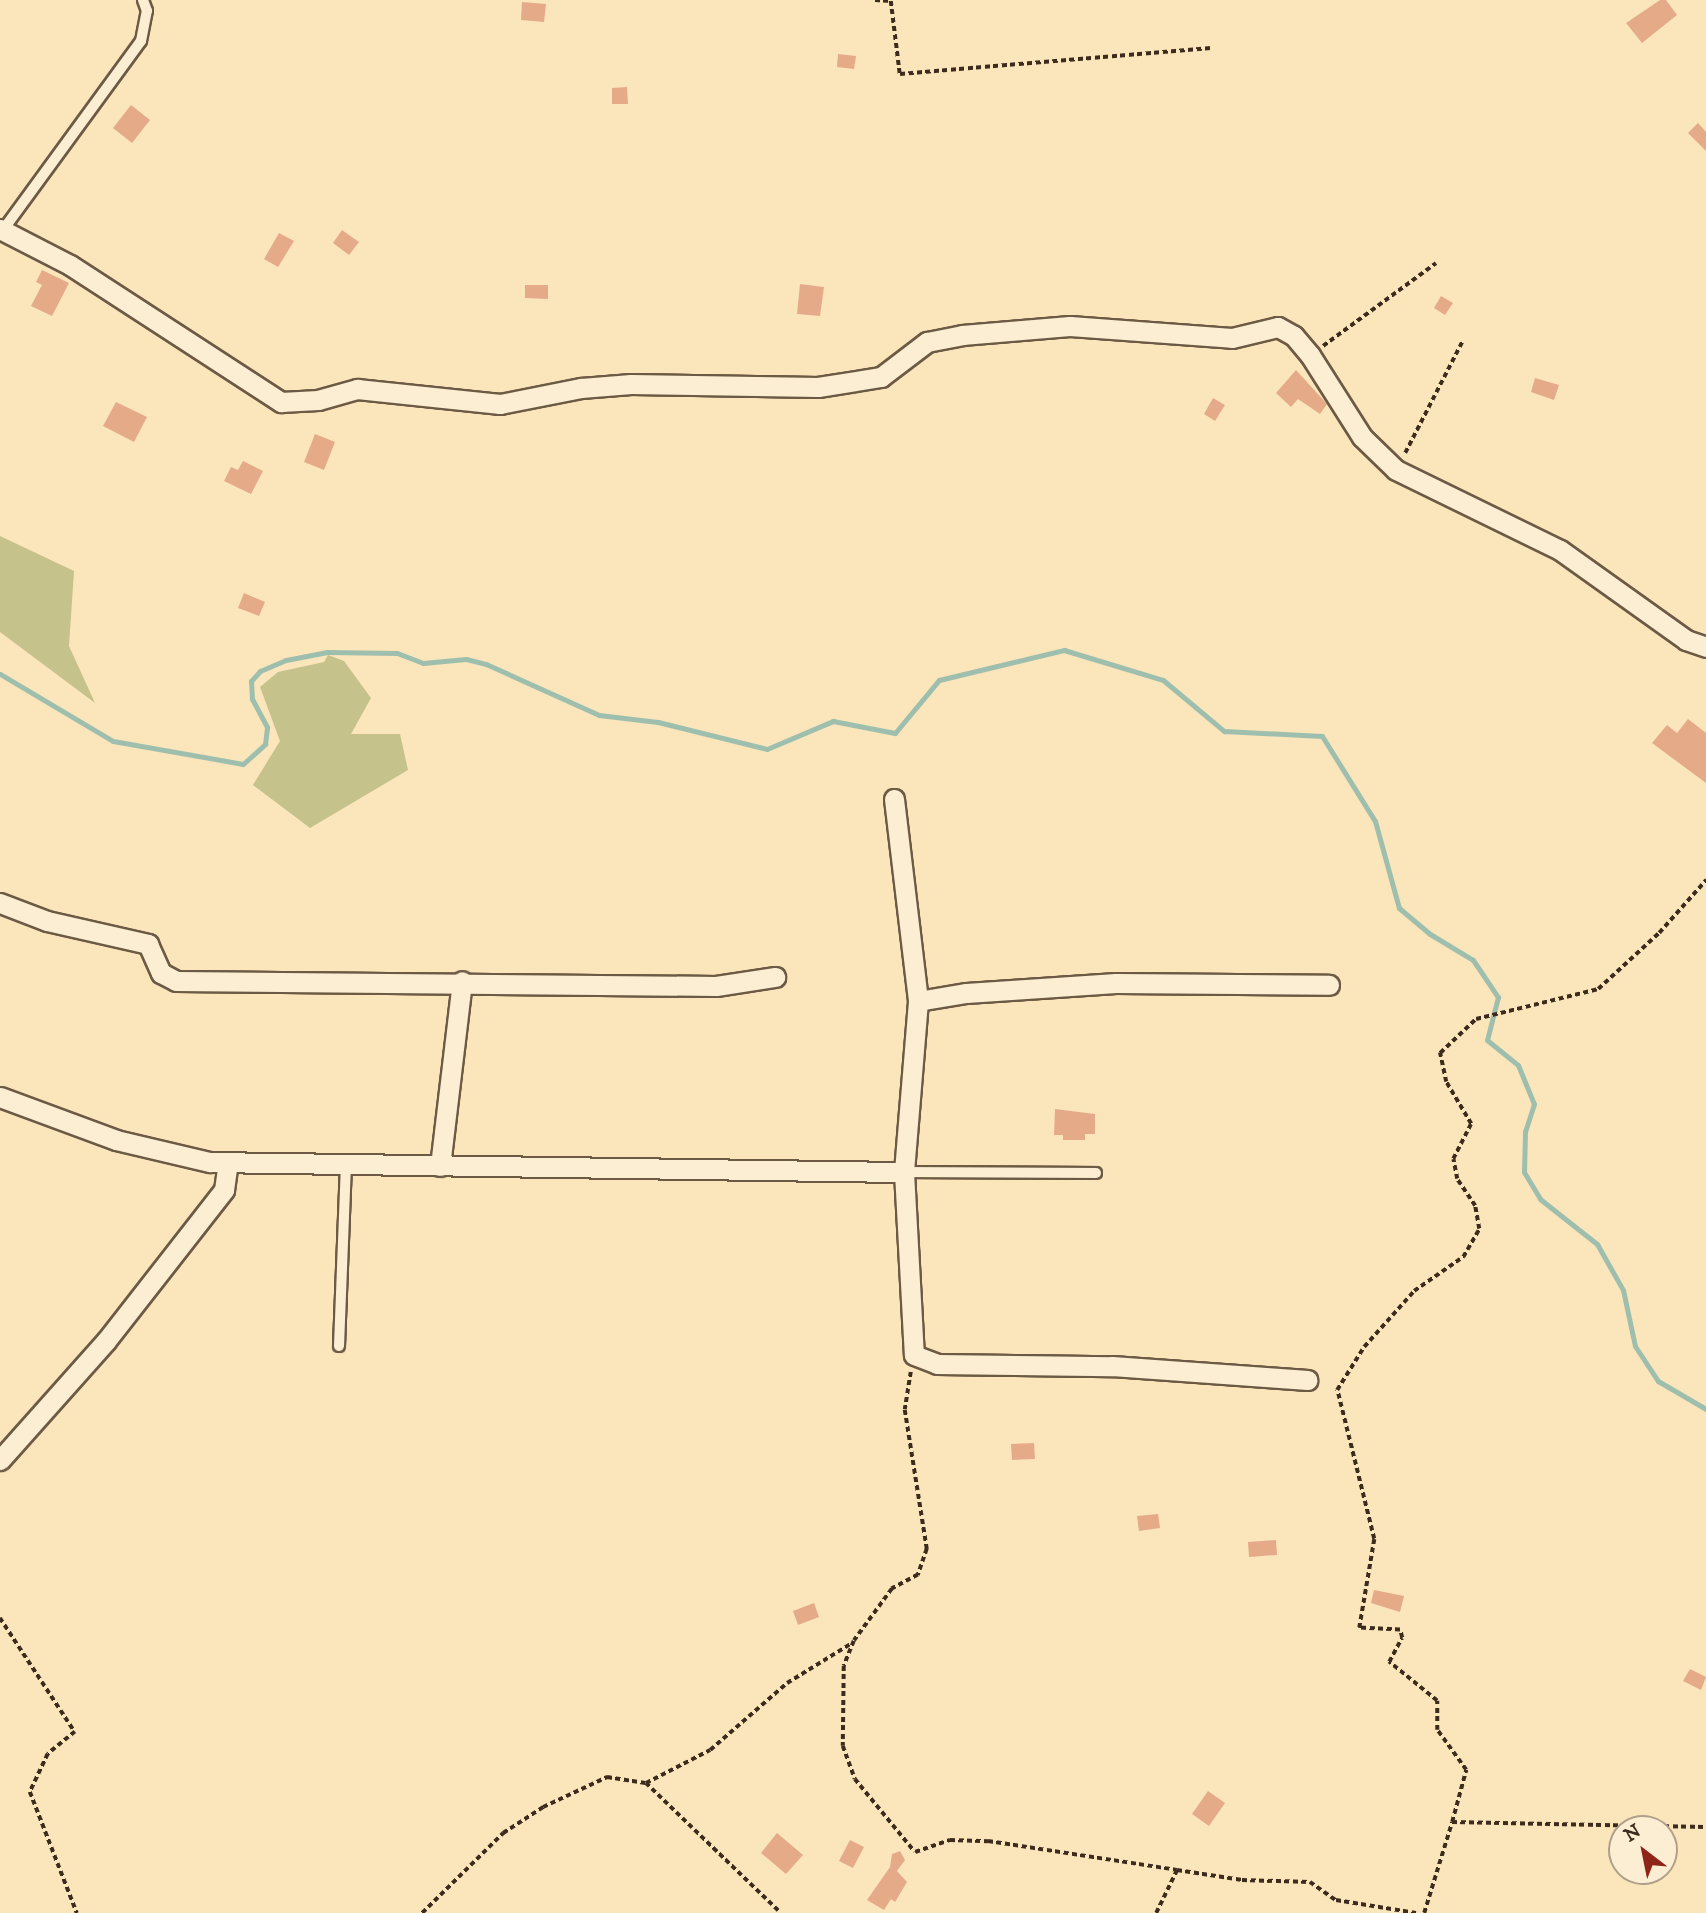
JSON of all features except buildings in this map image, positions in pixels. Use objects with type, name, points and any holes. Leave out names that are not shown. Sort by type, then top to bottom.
[{"type":"street","points":[[2,230],[70,265],[281,402],[318,400],[357,389],[500,404],[631,384],[818,387],[881,377],[927,342],[941,338],[1070,326],[1232,338],[1278,327],[1294,336],[1310,355],[1362,437],[1396,470],[1560,550],[1686,640],[1706,647]]},
{"type":"street","points":[[894,799],[918,1001],[904,1172],[914,1355],[937,1364],[1112,1366],[1308,1380]]},
{"type":"street","points":[[0,903],[47,922],[148,944],[161,973],[176,981],[461,981],[716,986],[775,977]]},
{"type":"street","points":[[440,1166],[461,981]]},
{"type":"street","points":[[918,1001],[966,993],[1116,984],[1329,985]]},
{"type":"street","points":[[0,1097],[116,1140],[228,1163],[904,1172]]},
{"type":"street","points":[[0,1460],[106,1341],[224,1190],[228,1163]]},
{"type":"lane","points":[[2,230],[141,41],[147,11],[144,0]]},
{"type":"lane","points":[[339,1346],[346,1165]]},
{"type":"lane","points":[[904,1172],[1096,1173]]},
{"type":"path","points":[[875,0],[891,1],[900,74],[1211,48]]},
{"type":"path","points":[[1310,355],[1436,263]]},
{"type":"path","points":[[1396,470],[1462,342]]},
{"type":"path","points":[[1424,1913],[1466,1770],[1437,1730],[1437,1701],[1388,1662],[1402,1638],[1400,1630],[1359,1628],[1374,1539],[1337,1391],[1364,1347],[1415,1291],[1463,1257],[1479,1229],[1475,1206],[1457,1178],[1453,1159],[1471,1124],[1446,1082],[1440,1053],[1476,1018],[1598,989],[1659,933],[1706,880]]},
{"type":"path","points":[[914,1355],[905,1410],[927,1549],[925,1564],[918,1575],[892,1589],[854,1641],[844,1666],[843,1746],[855,1779],[915,1852],[950,1840],[988,1841],[1242,1880],[1310,1882],[1336,1900],[1416,1913]]},
{"type":"path","points":[[0,1618],[75,1732],[48,1754],[30,1792],[77,1913]]},
{"type":"path","points":[[646,1783],[709,1750],[787,1683],[854,1641]]},
{"type":"path","points":[[422,1913],[503,1833],[543,1807],[607,1777],[646,1783],[781,1913]]},
{"type":"path","points":[[1452,1822],[1706,1827]]},
{"type":"path","points":[[1156,1913],[1177,1870]]},
{"type":"shaded area","points":[[0,536],[74,571],[69,646],[95,703],[0,632]]},
{"type":"shaded area","points":[[328,655],[344,661],[371,698],[351,734],[400,734],[408,770],[310,828],[253,785],[280,741],[260,687],[278,672],[324,662]]},
{"type":"waterway","points":[[0,674],[113,741],[243,764],[265,744],[267,727],[252,699],[251,681],[260,671],[286,660],[327,652],[397,653],[423,663],[466,659],[486,664],[599,715],[658,722],[767,749],[833,721],[895,733],[939,680],[1064,650],[1163,680],[1224,731],[1322,736],[1375,821],[1399,908],[1430,934],[1473,960],[1498,997],[1487,1040],[1518,1065],[1534,1104],[1525,1132],[1524,1172],[1540,1199],[1597,1244],[1623,1290],[1635,1346],[1658,1381],[1706,1409]]}]
